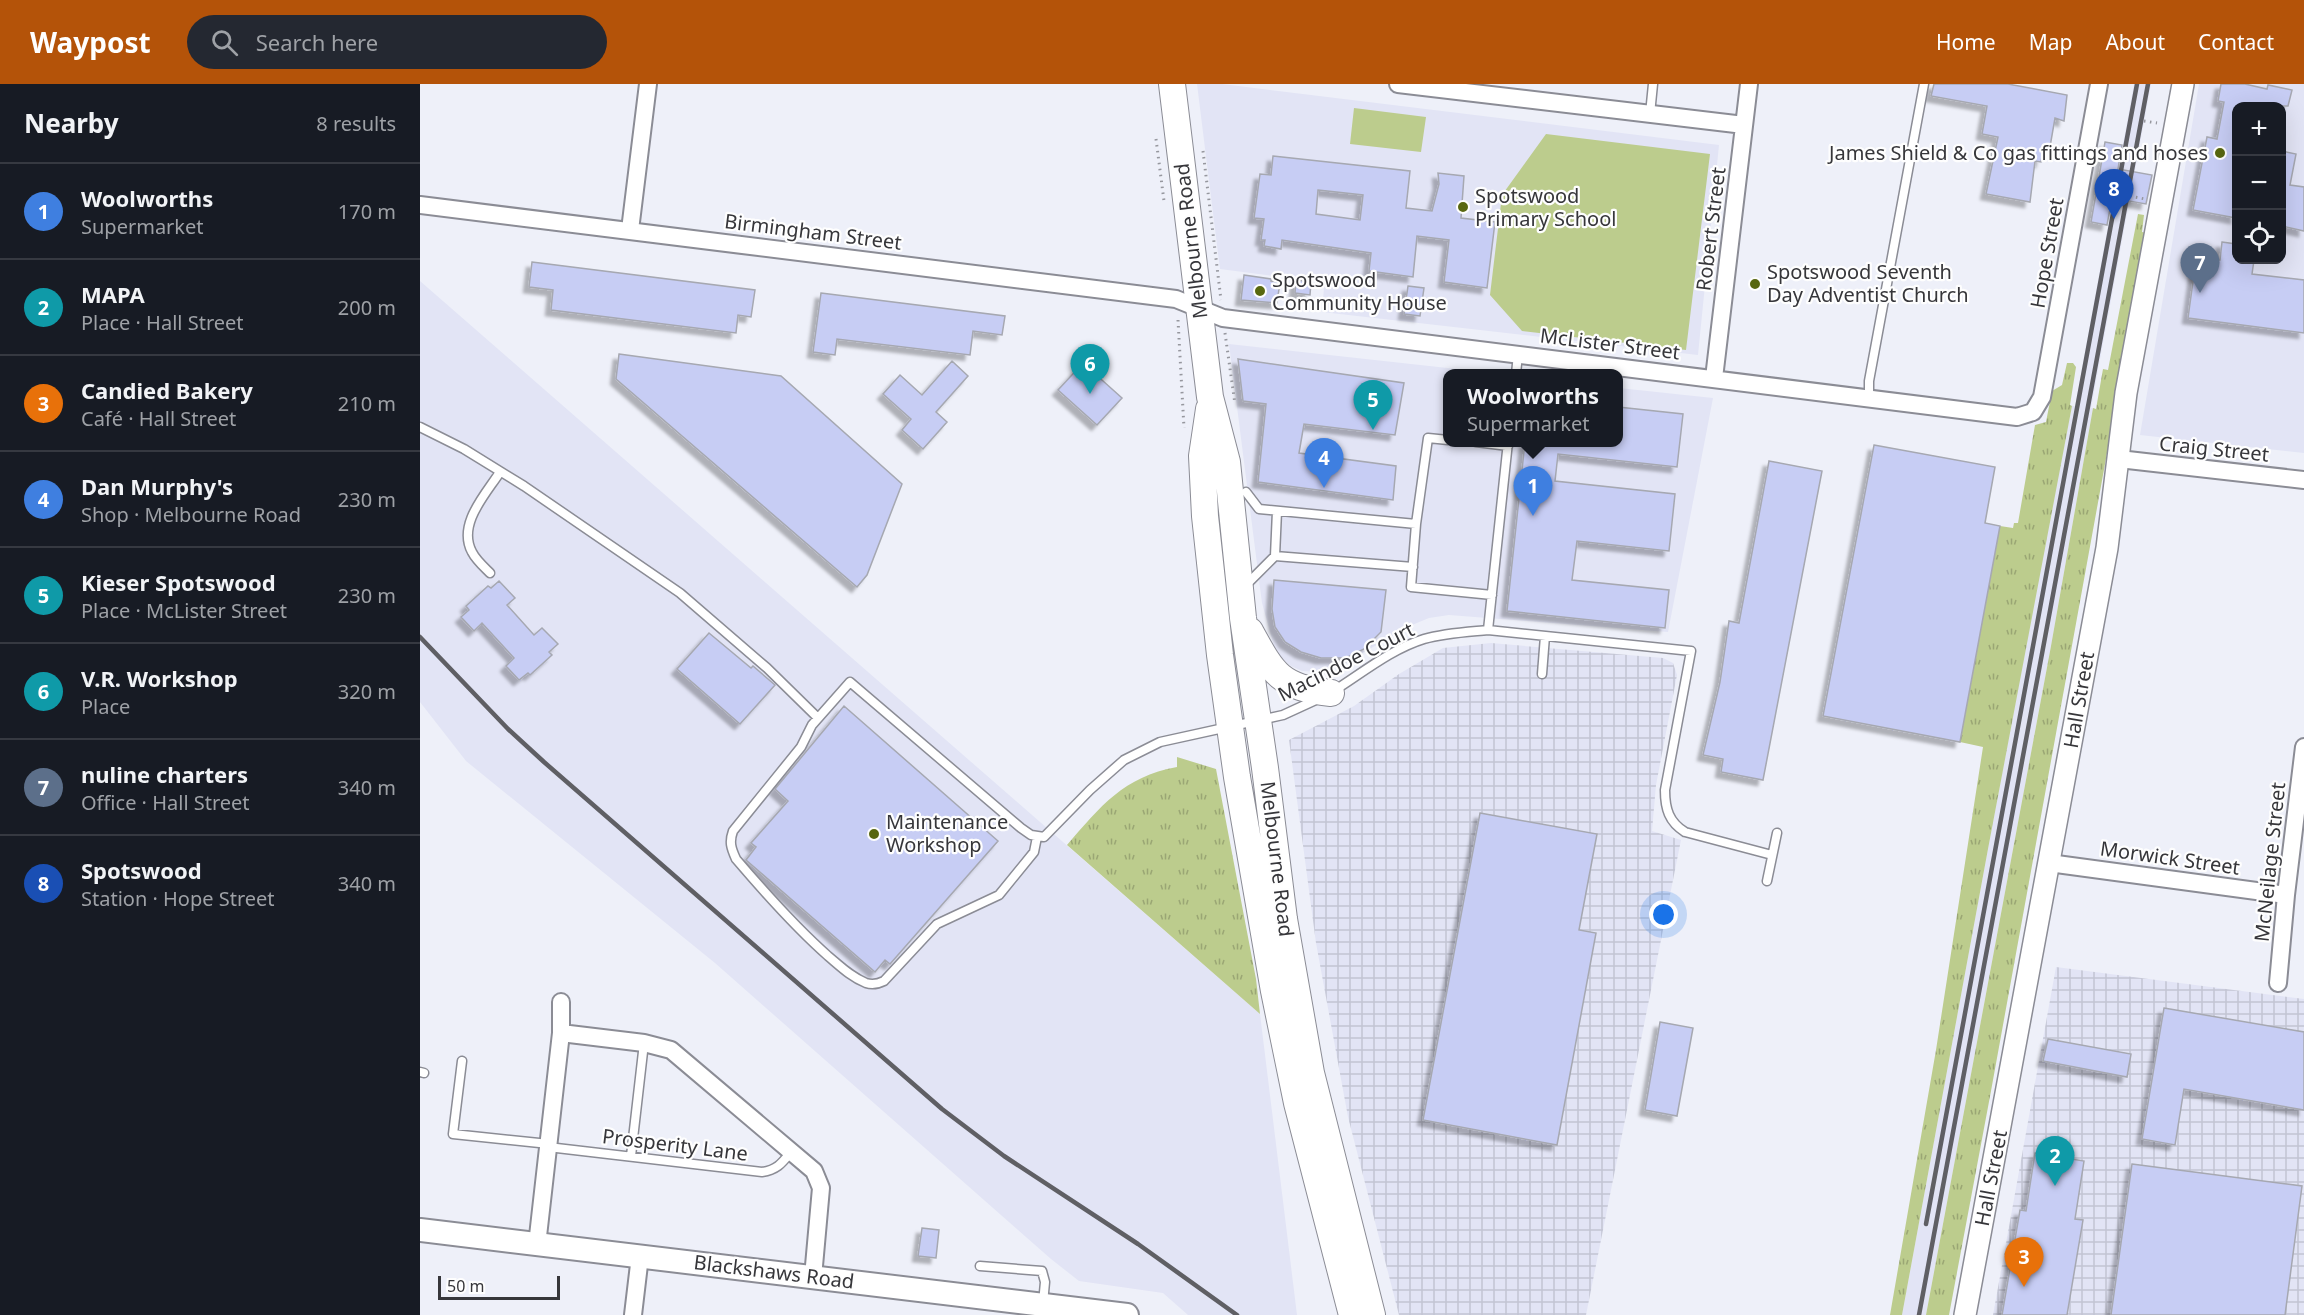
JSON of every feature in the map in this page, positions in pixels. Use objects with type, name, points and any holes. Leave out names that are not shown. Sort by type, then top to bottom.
[{"type":"main road","name":"Melbourne Road","points":[[1172,84],[1210,397],[1227,462],[1243,618],[1284,919],[1310,1063],[1338,1187],[1372,1315]]},
{"type":"main road","name":"Melbourne Road","points":[[1210,397],[1202,456],[1205,516],[1230,728],[1274,991],[1297,1103],[1352,1315]]},
{"type":"main road","points":[[1243,618],[1263,654],[1285,681],[1307,690],[1331,693]]},
{"type":"main road","name":"Blackshaws Road","points":[[420,1230],[1127,1315]]},
{"type":"street","points":[[630,230],[648,84]]},
{"type":"street","points":[[1398,84],[1744,125]]},
{"type":"street","name":"Robert Street","points":[[1714,378],[1749,84]]},
{"type":"street","name":"Hope Street","points":[[2017,417],[2033,412],[2042,397],[2099,84]]},
{"type":"street","name":"Hall Street","points":[[1965,1315],[2111,529],[2126,393],[2183,84]]},
{"type":"street","name":"Birmingham Street","points":[[420,205],[1170,298],[1199,308]]},
{"type":"street","name":"McLister Street","points":[[1199,308],[1223,318],[2017,417]]},
{"type":"street","name":"Craig Street","points":[[2119,459],[2304,480]]},
{"type":"street","name":"McNeilage Street","points":[[2278,982],[2304,747]]},
{"type":"street","name":"Morwick Street","points":[[2049,863],[2286,895]]},
{"type":"street","points":[[537,1245],[561,1033],[561,1002]]},
{"type":"street","points":[[561,1033],[644,1043],[670,1050],[814,1171],[821,1188],[813,1277]]},
{"type":"street","points":[[633,1315],[640,1256]]},
{"type":"lane","points":[[1650,114],[1653,84]]},
{"type":"lane","points":[[1869,399],[1869,381],[1924,84]]},
{"type":"lane","points":[[1516,369],[1518,354]]},
{"type":"lane","points":[[420,427],[464,449],[500,471],[680,594],[767,668],[818,718]]},
{"type":"lane","points":[[1443,440],[1428,438],[1416,524],[1411,587],[1492,595]]},
{"type":"lane","points":[[1488,630],[1508,447]]},
{"type":"lane","points":[[490,573],[471,550],[468,529],[470,519],[500,471]]},
{"type":"lane","points":[[1246,492],[1259,509],[1416,524]]},
{"type":"lane","points":[[1240,591],[1275,556],[1277,511]]},
{"type":"lane","points":[[1275,556],[1413,567]]},
{"type":"lane","name":"Macindoe Court","points":[[1037,837],[1044,837],[1051,831],[1089,790],[1124,759],[1160,742],[1283,715],[1331,693],[1389,655],[1423,639],[1457,632],[1488,630],[1691,651],[1665,790],[1665,803],[1669,814],[1675,825],[1685,832],[1772,855]]},
{"type":"lane","points":[[1542,674],[1545,636]]},
{"type":"lane","points":[[850,682],[1021,828],[1037,837],[1034,852],[999,895],[937,924],[884,981],[868,984],[849,974],[784,915],[736,859],[730,839],[801,747],[818,718],[850,682]]},
{"type":"lane","points":[[1767,881],[1777,833]]},
{"type":"lane","points":[[631,1156],[644,1043]]},
{"type":"lane","name":"Prosperity Lane","points":[[462,1061],[453,1134],[762,1172],[771,1171],[781,1165],[791,1152]]},
{"type":"lane","points":[[980,1266],[1042,1271],[1045,1282],[1043,1304]]},
{"type":"path","points":[[2144,120],[2155,123]]},
{"type":"path","points":[[1202,141],[1236,409]]},
{"type":"path","points":[[2094,188],[2114,192]]},
{"type":"path","points":[[2130,196],[2150,200]]},
{"type":"shaded area","name":"Spotswood Primary School","points":[[1197,84],[1222,84],[1719,145],[1698,355],[1322,312],[1325,276],[1311,276],[1311,281],[1220,269]]},
{"type":"shaded area","points":[[2134,84],[2151,84],[2091,408],[2093,408],[2051,646],[1926,1315],[1902,1315],[2051,511],[2072,406],[2075,406]]},
{"type":"shaded area","points":[[2199,84],[2304,84],[2304,453],[2140,435]]},
{"type":"shaded area","points":[[420,281],[1260,1014],[1297,1315],[1188,1315],[1163,1293],[1079,1281],[1051,1259],[715,963],[466,761],[420,702]]},
{"type":"shaded area","points":[[1229,344],[1457,369],[1443,369],[1443,447],[1623,447],[1623,388],[1713,398],[1668,632],[1449,615],[1429,618],[1412,625],[1336,668],[1319,672],[1302,671],[1281,658],[1274,646],[1262,603]]},
{"type":"shaded area","points":[[1491,643],[1663,658],[1673,663],[1677,675],[1656,785],[1652,831],[1681,840],[1586,1315],[1399,1315],[1348,1117],[1316,943],[1289,740],[1354,706],[1399,674],[1443,648]]},
{"type":"shaded area","points":[[2056,967],[2304,999],[2304,1315],[1993,1315]]},
{"type":"green space","points":[[1354,108],[1426,117],[1421,152],[1350,144]]},
{"type":"green space","points":[[1546,134],[1710,154],[1686,350],[1522,331],[1490,295],[1502,195]]},
{"type":"green space","points":[[2138,214],[2144,215],[2142,232],[2147,233],[1949,1315],[1926,1315],[2093,408],[2096,409],[2103,369],[2108,370]]},
{"type":"green space","points":[[2067,363],[2073,363],[2076,367],[2070,405],[2072,406],[1902,1315],[1890,1315],[1936,1050],[1983,747],[1960,742],[2000,526],[2013,528],[2014,523],[2018,523],[2035,425],[2046,422],[2052,391],[2062,385]]},
{"type":"green space","points":[[1177,757],[1216,769],[1256,979],[1260,1014],[1067,845],[1114,795],[1142,778],[1177,767]]},
{"type":"building","points":[[1934,84],[2008,84],[2067,95],[2064,121],[2055,118],[2050,147],[2044,146],[2041,162],[2035,161],[2030,202],[1986,194],[1998,137],[1982,134],[1987,106],[1931,96]]},
{"type":"building","points":[[2221,84],[2245,84],[2267,89],[2268,85],[2292,90],[2288,106],[2286,102],[2232,102],[2232,217],[2193,210],[2207,137],[2217,139],[2224,102],[2218,101]]},
{"type":"building","points":[[2105,142],[2122,145],[2118,169],[2152,175],[2146,204],[2112,198],[2107,225],[2091,222]]},
{"type":"building","points":[[2286,152],[2296,154],[2290,185],[2304,187],[2304,231],[2286,227]]},
{"type":"building","points":[[1273,156],[1410,171],[1406,208],[1432,211],[1439,184],[1438,173],[1464,176],[1461,218],[1495,222],[1487,288],[1444,282],[1449,240],[1417,236],[1413,277],[1369,271],[1371,253],[1282,240],[1281,249],[1264,246],[1265,240],[1261,240],[1264,219],[1254,218],[1260,174],[1271,175]],"holes":[[[1318,190],[1363,195],[1360,220],[1316,214]]]},
{"type":"building","points":[[2222,242],[2232,243],[2232,264],[2253,264],[2252,274],[2304,280],[2304,333],[2188,318],[2195,267],[2204,268],[2205,260],[2220,260]]},
{"type":"building","points":[[532,262],[755,290],[751,317],[738,315],[736,333],[551,310],[553,290],[529,287]]},
{"type":"building","name":"Spotswood Community House","points":[[1244,275],[1280,282],[1277,303],[1241,300]]},
{"type":"building","points":[[1296,280],[1311,282],[1310,295],[1295,293]]},
{"type":"building","points":[[1408,286],[1424,288],[1420,316],[1404,314]]},
{"type":"building","points":[[821,293],[1005,316],[1002,335],[973,331],[970,355],[837,339],[835,355],[813,352]]},
{"type":"building","points":[[619,354],[781,376],[902,484],[867,575],[857,587],[616,379]]},
{"type":"building","points":[[1238,359],[1404,383],[1395,435],[1304,424],[1299,453],[1396,466],[1393,500],[1258,482],[1266,404],[1243,401]]},
{"type":"building","points":[[952,361],[968,376],[936,412],[947,422],[923,449],[902,430],[911,419],[883,394],[900,375],[922,395]]},
{"type":"building","points":[[1083,363],[1122,398],[1097,425],[1058,390]]},
{"type":"building","points":[[1623,408],[1683,414],[1677,467],[1558,454],[1555,481],[1675,494],[1669,551],[1577,541],[1572,580],[1669,590],[1665,628],[1507,611],[1524,447],[1623,447]]},
{"type":"building","points":[[1874,445],[1995,467],[1985,523],[2000,526],[1960,742],[1823,716]]},
{"type":"building","points":[[1769,461],[1822,471],[1763,780],[1721,772],[1723,759],[1703,755],[1720,682],[1729,621],[1739,623]]},
{"type":"building","points":[[1274,580],[1386,590],[1381,632],[1364,649],[1346,658],[1321,658],[1301,652],[1285,642],[1275,627],[1272,609]]},
{"type":"building","points":[[499,581],[515,598],[507,605],[534,635],[542,628],[558,644],[549,652],[552,655],[530,675],[528,673],[519,680],[506,666],[514,658],[482,623],[474,631],[461,617],[469,610],[466,606],[488,586],[491,588]]},
{"type":"building","points":[[709,633],[775,685],[740,724],[677,669]]},
{"type":"building","name":"Maintenance Workshop","points":[[844,706],[998,841],[890,964],[885,960],[875,972],[746,860],[756,847],[751,843],[788,801],[775,789]]},
{"type":"building","points":[[1480,813],[1597,834],[1579,930],[1596,933],[1557,1145],[1423,1120]]},
{"type":"building","points":[[2164,1008],[2304,1032],[2304,1110],[2184,1089],[2175,1145],[2142,1139]]},
{"type":"building","points":[[1660,1022],[1693,1028],[1677,1116],[1645,1110]]},
{"type":"building","points":[[2048,1039],[2131,1054],[2127,1077],[2043,1061]]},
{"type":"building","points":[[2035,1153],[2084,1161],[2075,1219],[2083,1220],[2067,1315],[2002,1315],[2020,1210],[2026,1211]]},
{"type":"building","points":[[2132,1164],[2302,1186],[2285,1315],[2111,1315]]},
{"type":"building","points":[[922,1228],[939,1230],[936,1258],[918,1256]]},
{"type":"railway","points":[[1926,1224],[2137,84]]},
{"type":"railway","points":[[1919,1315],[2148,84]]},
{"type":"railway","points":[[420,637],[508,729],[544,762],[942,1109],[1004,1156],[1138,1244],[1237,1315]]},
{"type":"place","name":"James Shield & Co gas fittings and hoses","points":[[2220,153]]},
{"type":"place","name":"Spotswood Primary School","points":[[1463,207]]},
{"type":"place","name":"Spotswood","points":[[2114,219]]},
{"type":"place","name":"Spotswood Seventh Day Adventist Church","points":[[1755,284]]},
{"type":"place","name":"Spotswood Community House","points":[[1260,291]]},
{"type":"place","name":"nuline charters","points":[[2200,293]]},
{"type":"place","name":"V.R. Workshop","points":[[1090,394]]},
{"type":"place","name":"Kieser Spotswood","points":[[1373,430]]},
{"type":"place","name":"Dan Murphy's","points":[[1324,488]]},
{"type":"place","name":"Woolworths","points":[[1533,516]]},
{"type":"place","name":"Maintenance Workshop","points":[[874,834]]},
{"type":"place","name":"MAPA","points":[[2055,1186]]},
{"type":"place","name":"Candied Bakery","points":[[2024,1287]]}]
